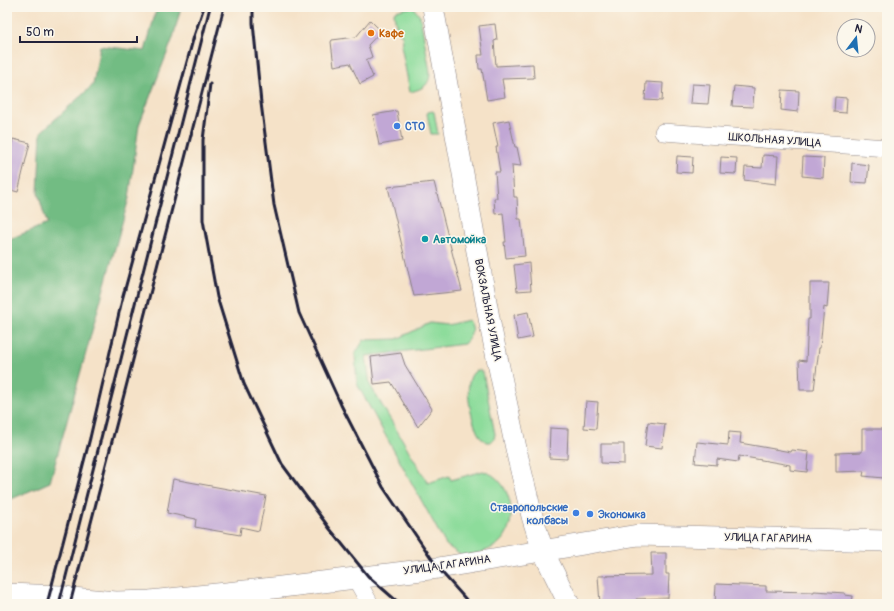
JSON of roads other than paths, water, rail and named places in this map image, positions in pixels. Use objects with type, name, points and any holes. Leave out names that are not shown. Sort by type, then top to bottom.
[{"type":"main road","name":"ВОКЗАЛЬНАЯ УЛИЦА","points":[[433,7],[490,329],[518,458],[532,516],[543,551],[569,604]]},
{"type":"main road","name":"УЛИЦА ГАГАРИНА","points":[[7,594],[61,596],[116,603],[150,601],[258,590],[438,568],[638,535],[887,541]]},
{"type":"street","name":"ШКОЛЬНАЯ УЛИЦА","points":[[663,132],[887,148]]},
{"type":"street","points":[[355,578],[370,604]]},
{"type":"railway","points":[[47,604],[90,438],[122,300],[194,36],[204,7]]},
{"type":"railway","points":[[59,604],[210,7]]},
{"type":"railway","points":[[70,604],[224,7]]},
{"type":"railway","points":[[253,7],[253,23],[261,103],[274,205],[299,313],[341,405],[383,487],[438,568],[470,604]]},
{"type":"railway","points":[[210,84],[203,140],[203,220],[217,297],[244,384],[282,464],[330,529],[368,576],[400,604]]},
{"type":"place","name":"Кафе","points":[[371,33]]},
{"type":"place","name":"СТО","points":[[397,126]]},
{"type":"place","name":"Автомойка","points":[[425,239]]},
{"type":"place","name":"Ставропольские колбасы","points":[[576,513]]},
{"type":"place","name":"Экономка","points":[[590,514]]}]
